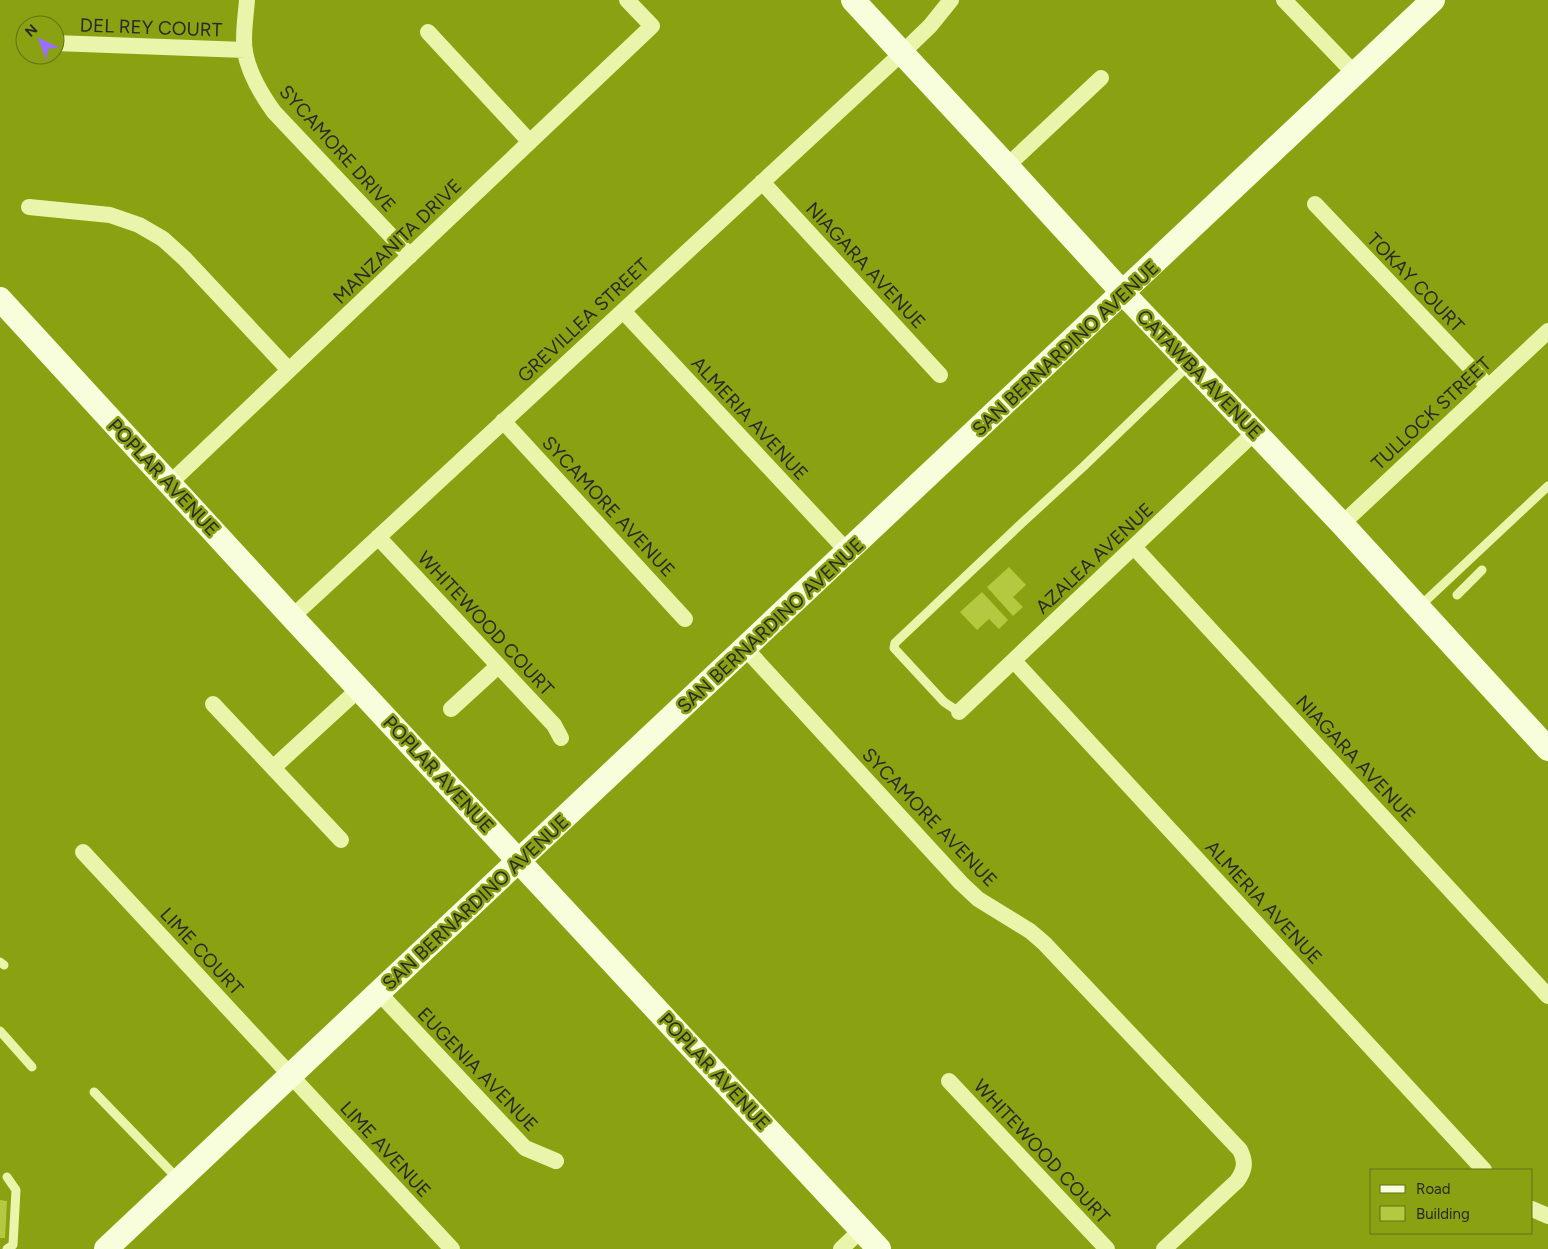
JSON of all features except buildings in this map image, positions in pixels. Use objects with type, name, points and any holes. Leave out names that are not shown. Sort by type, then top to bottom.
[{"type":"street","name":"SYCAMORE DRIVE","points":[[247,0],[245,50],[252,74],[262,96],[274,112],[410,256]]},
{"type":"street","name":"MANZANITA DRIVE","points":[[169,484],[652,26],[627,0]]},
{"type":"street","name":"CATAWBA AVENUE","points":[[852,0],[1123,294],[1342,524],[1548,748]]},
{"type":"street","name":"GREVILLEA STREET","points":[[292,616],[902,53],[930,26],[951,0]]},
{"type":"street","points":[[1284,0],[1355,74]]},
{"type":"street","name":"SAN BERNARDINO AVENUE","points":[[106,1249],[1123,294],[1433,0]]},
{"type":"street","points":[[428,32],[530,142]]},
{"type":"street","name":"DEL REY COURT","points":[[65,43],[245,50]]},
{"type":"street","points":[[1007,166],[1101,78]]},
{"type":"street","name":"NIAGARA AVENUE","points":[[762,182],[940,375]]},
{"type":"street","name":"TOKAY COURT","points":[[1315,204],[1488,386]]},
{"type":"street","points":[[29,207],[110,215],[139,225],[163,239],[185,259],[290,370]]},
{"type":"street","name":"POPLAR AVENUE","points":[[0,299],[169,484],[879,1249]]},
{"type":"street","name":"ALMERIA AVENUE","points":[[623,311],[848,552]]},
{"type":"street","name":"TULLOCK STREET","points":[[1342,524],[1548,331]]},
{"type":"street","name":"SYCAMORE AVENUE","points":[[503,421],[685,618]]},
{"type":"street","name":"AZALEA AVENUE","points":[[959,712],[1255,432]]},
{"type":"street","name":"WHITEWOOD COURT","points":[[378,537],[554,725],[561,738]]},
{"type":"street","name":"NIAGARA AVENUE","points":[[1134,547],[1548,996]]},
{"type":"street","name":"SYCAMORE AVENUE","points":[[745,648],[961,883],[978,899],[1030,931],[1044,943],[1123,1029],[1240,1150],[1244,1159],[1244,1166],[1237,1181],[1164,1249]]},
{"type":"street","name":"ALMERIA AVENUE","points":[[1014,661],[1483,1169]]},
{"type":"street","points":[[451,709],[498,666]]},
{"type":"street","points":[[274,767],[359,689]]},
{"type":"street","points":[[213,704],[341,840]]},
{"type":"street","name":"LIME COURT","points":[[83,852],[291,1076]]},
{"type":"street","name":"EUGENIA AVENUE","points":[[379,993],[525,1148],[556,1161]]},
{"type":"street","name":"LIME AVENUE","points":[[291,1076],[452,1249]]},
{"type":"street","name":"WHITEWOOD COURT","points":[[949,1081],[1107,1249]]},
{"type":"street","points":[[1533,1209],[1548,1216]]},
{"type":"street","points":[[841,1249],[861,1230]]},
{"type":"lane","points":[[959,712],[944,702],[894,648],[895,643],[1083,468],[1190,363]]},
{"type":"lane","points":[[1418,607],[1548,486]]},
{"type":"lane","points":[[1456,595],[1482,570]]},
{"type":"lane","points":[[0,1031],[32,1067]]},
{"type":"lane","points":[[94,1092],[179,1180]]},
{"type":"lane","points":[[7,1177],[16,1190],[13,1245],[7,1249]]}]
